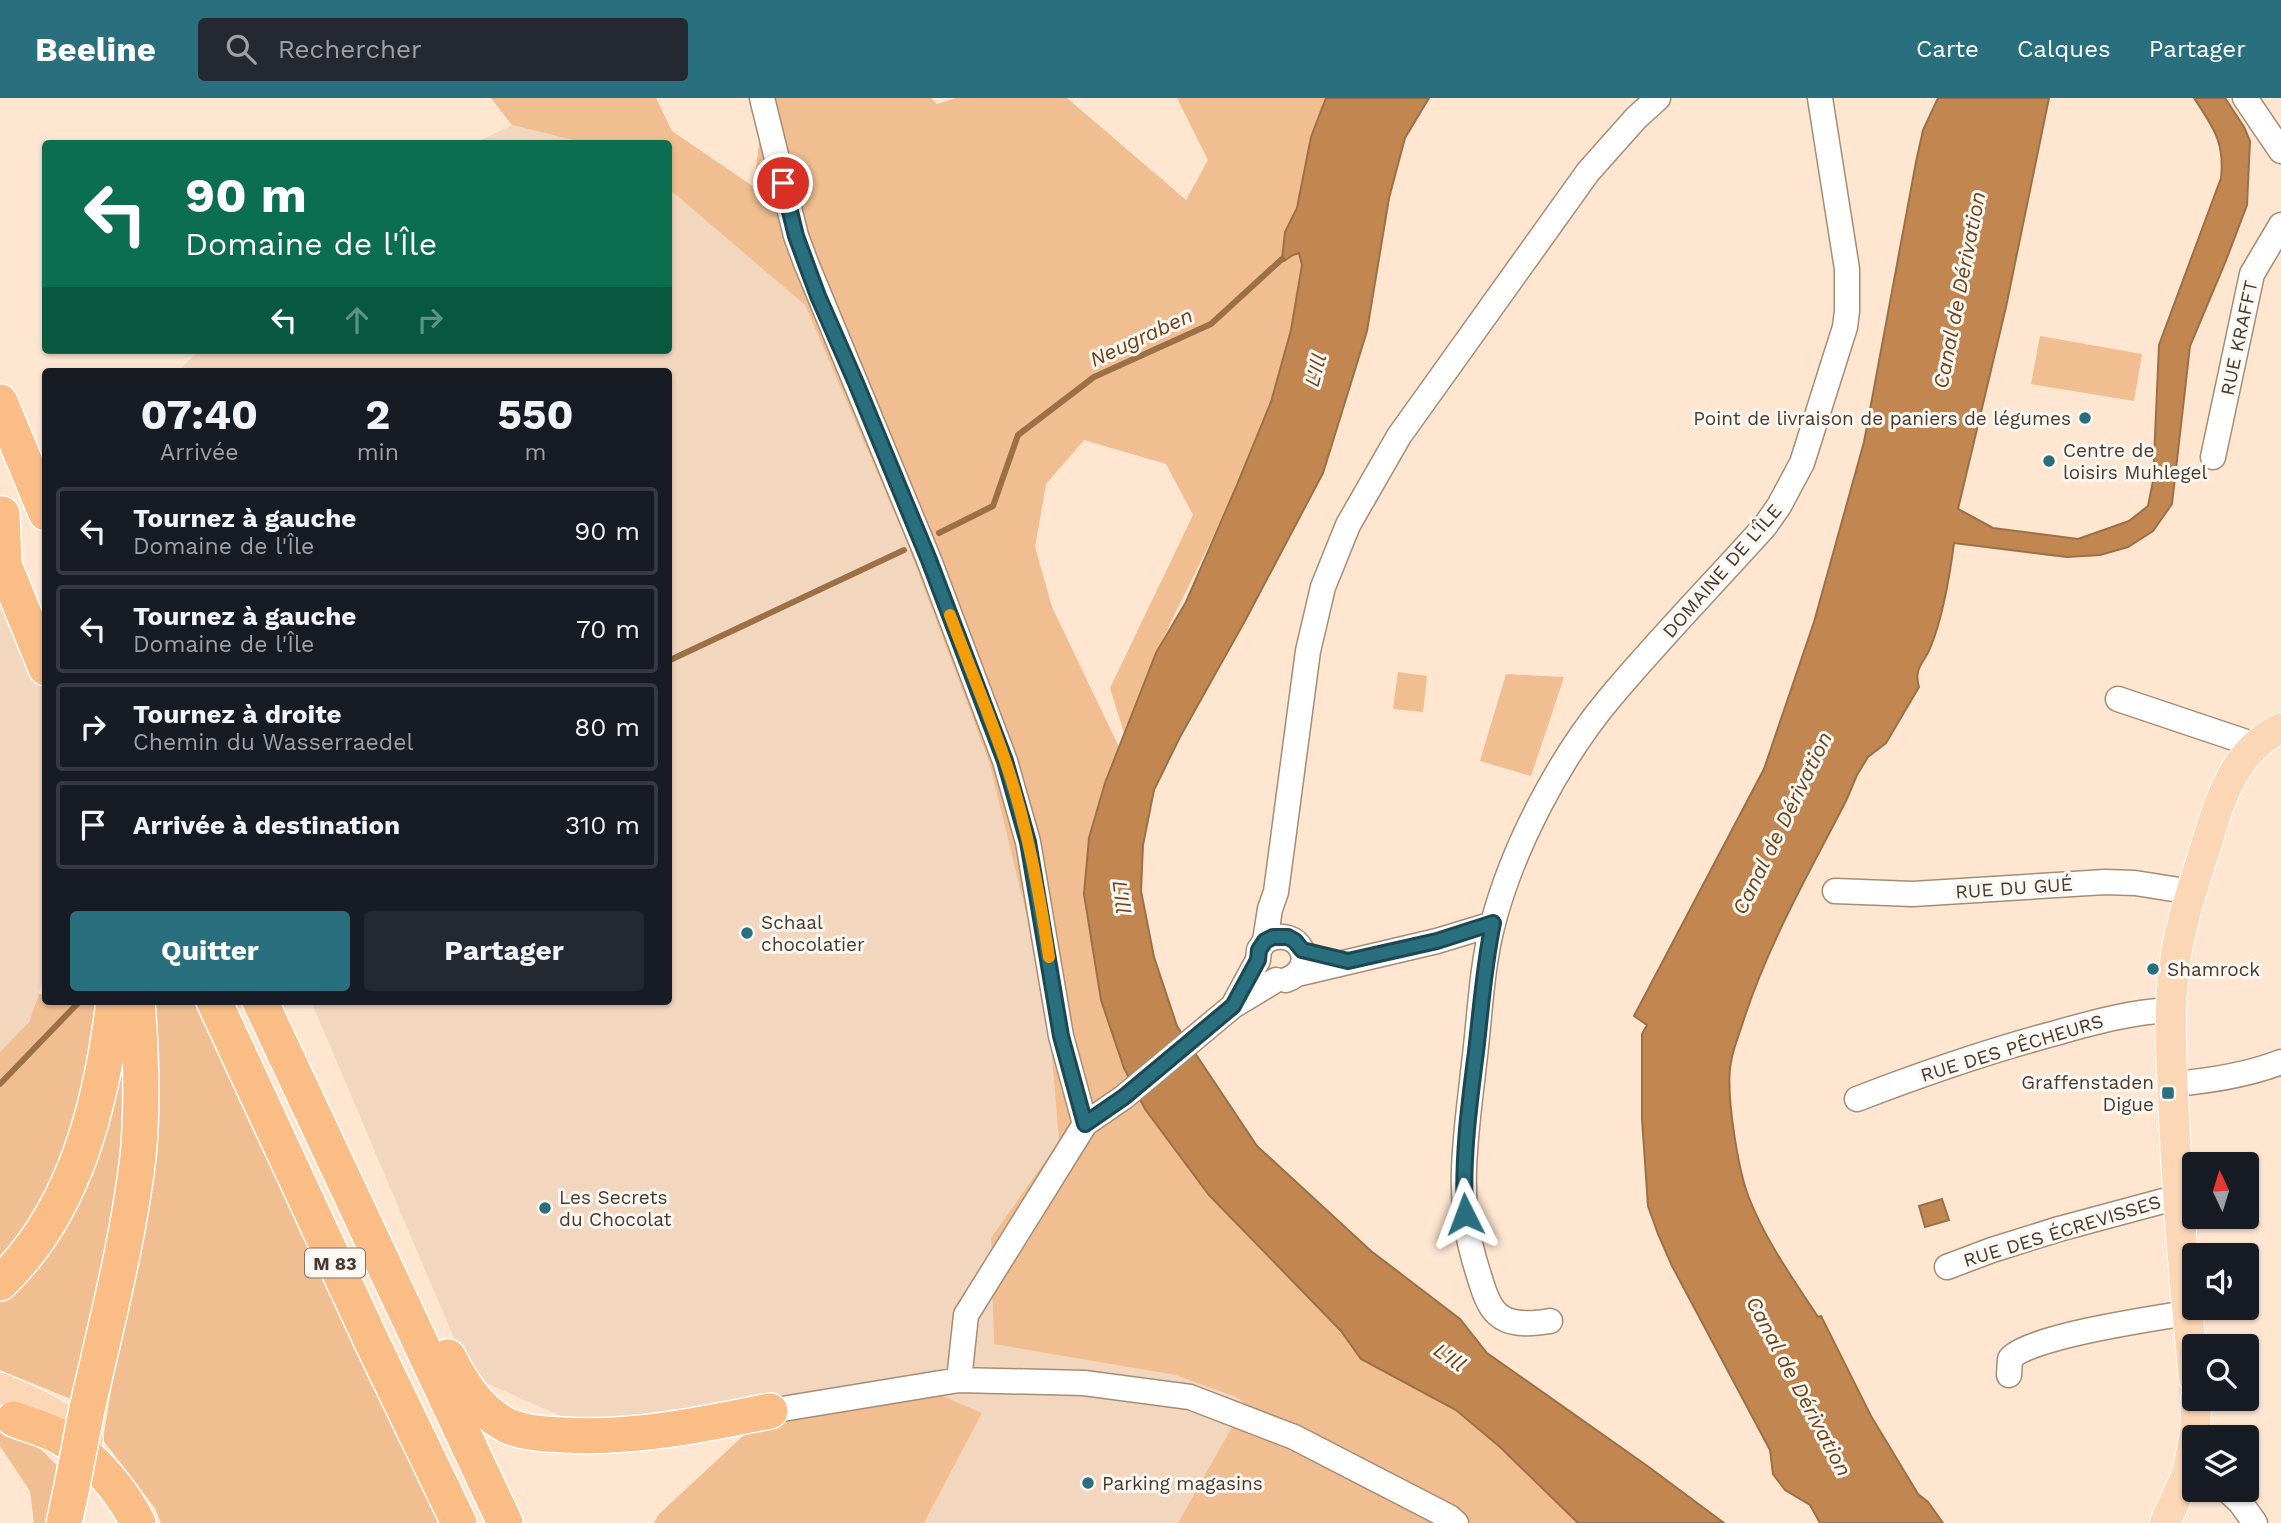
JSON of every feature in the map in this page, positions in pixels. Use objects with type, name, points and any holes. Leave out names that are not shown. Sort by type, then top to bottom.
[{"type":"highway","points":[[0,402],[42,503]]},
{"type":"highway","points":[[1,512],[42,609]]},
{"type":"highway","points":[[1,512],[4,565],[42,658]]},
{"type":"highway","points":[[0,1283],[50,1222],[77,1164],[104,1067],[113,1005]]},
{"type":"highway","points":[[68,1507],[130,1213],[141,1097],[137,1005]]},
{"type":"highway","name":"M 83","points":[[216,1005],[459,1523]]},
{"type":"highway","name":"M 83","points":[[262,1005],[505,1523]]},
{"type":"highway","points":[[405,1312],[440,1342],[460,1380],[478,1406],[508,1426],[540,1434],[628,1436],[770,1411]]},
{"type":"highway","points":[[7,1415],[64,1438],[79,1450],[111,1482],[138,1523]]},
{"type":"main road","points":[[2182,1249],[2171,1010],[2177,950],[2218,804],[2237,766],[2255,745],[2281,728]]},
{"type":"main road","points":[[0,1388],[37,1403],[76,1428],[114,1467],[150,1515],[153,1523]]},
{"type":"main road","points":[[7,1415],[62,1450],[99,1487],[125,1523]]},
{"type":"main road","points":[[2165,1523],[2182,1492]]},
{"type":"street","points":[[762,98],[796,236],[929,560],[1005,761],[1028,842],[1061,1036],[1085,1124]]},
{"type":"street","points":[[959,1380],[966,1315],[1085,1124],[1124,1097],[1233,1006],[1302,967],[1278,947],[1270,909],[1276,892],[1308,651],[1322,587],[1348,526],[1399,436],[1588,172],[1620,135],[1658,98]]},
{"type":"street","name":"DOMAINE DE L'ÎLE","points":[[1550,1321],[1520,1324],[1505,1321],[1495,1313],[1482,1285],[1472,1252],[1465,1214],[1464,1161],[1467,1127],[1482,990],[1493,923],[1531,822],[1587,729],[1609,699],[1765,526],[1802,463],[1845,327],[1848,289],[1820,98]]},
{"type":"street","points":[[2245,98],[2281,151]]},
{"type":"street","name":"RUE KRAFFT","points":[[2213,457],[2252,274],[2281,225]]},
{"type":"street","points":[[2118,699],[2255,745]]},
{"type":"street","name":"RUE DU GUÉ","points":[[1835,891],[1913,894],[2105,882],[2135,883],[2192,892]]},
{"type":"street","points":[[1278,947],[1261,969],[1267,976],[1286,977],[1437,941],[1493,923]]},
{"type":"street","points":[[1233,1006],[1278,947]]},
{"type":"street","points":[[1278,947],[1348,961]]},
{"type":"street","name":"RUE DES PÊCHEURS","points":[[1857,1099],[1943,1066],[2006,1047],[2113,1017],[2171,1010]]},
{"type":"street","points":[[2173,1084],[2215,1079],[2281,1062]]},
{"type":"street","name":"RUE DES ÉCREVISSES","points":[[1947,1267],[2059,1229],[2178,1197]]},
{"type":"street","points":[[2009,1375],[2010,1359],[2014,1354],[2031,1346],[2182,1314]]},
{"type":"street","points":[[770,1411],[959,1380],[1084,1383],[1190,1397],[1294,1437],[1456,1523]]},
{"type":"street","points":[[2240,1502],[2255,1523]]},
{"type":"shaded area","points":[[491,98],[656,98],[672,131],[754,187],[764,98],[931,98],[937,104],[956,98],[1067,98],[1186,200],[1208,160],[1177,98],[1326,98],[1311,137],[1297,208],[1285,232],[1284,261],[1300,253],[1301,260],[1285,356],[1256,442],[1153,659],[1124,733],[1110,688],[1193,515],[1166,464],[1084,440],[1046,484],[1035,547],[1052,607],[1119,747],[1089,838],[1084,894],[1101,1000],[1124,1068],[1145,1109],[1209,1195],[1341,1331],[1361,1359],[1456,1410],[1500,1447],[1578,1523],[1178,1523],[1245,1404],[1236,1397],[1175,1375],[994,1344],[991,1238],[1059,1141],[1047,999],[989,762],[906,540],[805,305],[672,192],[672,140],[573,140],[512,125]]},
{"type":"shaded area","points":[[512,125],[573,140],[481,140]]},
{"type":"shaded area","points":[[672,192],[805,305],[906,540],[989,762],[1047,999],[1059,1141],[991,1238],[994,1343],[1175,1375],[1236,1397],[1246,1405],[1178,1523],[924,1523],[982,1413],[598,1432],[470,1376],[313,1005],[672,1005],[672,368],[181,368],[196,354],[672,354]]},
{"type":"shaded area","points":[[2040,336],[2142,354],[2134,401],[2031,384]]},
{"type":"shaded area","points":[[0,580],[42,687],[42,984],[29,1022],[0,1052]]},
{"type":"shaded area","points":[[1398,672],[1427,676],[1423,712],[1393,709]]},
{"type":"shaded area","points":[[1506,674],[1564,677],[1531,776],[1480,761]]},
{"type":"shaded area","points":[[39,994],[42,994],[42,1005],[102,1005],[85,1096],[42,1204],[19,1242],[0,1258],[0,1052],[29,1022]]},
{"type":"shaded area","points":[[151,1005],[195,1005],[313,1259],[441,1523],[161,1523],[155,1508],[103,1440],[124,1312]]},
{"type":"shaded area","points":[[117,1065],[126,1066],[126,1162],[71,1399],[0,1370],[0,1303],[56,1236]]},
{"type":"shaded area","points":[[916,1385],[982,1413],[924,1523],[654,1523],[659,1514],[742,1437],[781,1405]]},
{"type":"shaded area","points":[[0,1422],[34,1442],[60,1469],[51,1523],[34,1523],[30,1491],[0,1446]]},
{"type":"water","name":"L'Ill","points":[[1326,98],[1429,98],[1405,138],[1389,198],[1367,331],[1323,473],[1154,790],[1143,845],[1141,891],[1154,957],[1177,1026],[1257,1146],[1371,1251],[1460,1319],[1487,1353],[1724,1523],[1578,1523],[1500,1447],[1456,1410],[1361,1359],[1341,1331],[1209,1195],[1145,1109],[1124,1068],[1101,1000],[1084,894],[1089,838],[1105,783],[1156,653],[1186,602],[1271,402],[1291,330],[1302,265],[1299,253],[1284,261],[1282,259],[1285,232],[1297,208],[1311,137]]},
{"type":"water","name":"Canal de Dérivation","points":[[1938,98],[2049,98],[2006,307],[1958,509],[1993,528],[2078,539],[2129,521],[2148,506],[2153,481],[2159,345],[2221,178],[2221,154],[2216,135],[2194,98],[2225,98],[2244,127],[2250,141],[2247,205],[2190,346],[2172,504],[2153,531],[2128,547],[2100,555],[2067,557],[1954,543],[1939,622],[1919,670],[1919,687],[1886,743],[1868,757],[1857,775],[1764,965],[1736,1042],[1730,1075],[1731,1110],[1749,1198],[1772,1245],[1818,1317],[1821,1316],[1871,1416],[1918,1494],[1928,1502],[1943,1523],[1820,1523],[1810,1505],[1785,1490],[1773,1474],[1770,1450],[1672,1266],[1658,1234],[1648,1206],[1642,1119],[1642,1034],[1647,1025],[1634,1016],[1764,769],[1814,622],[1864,442],[1923,130]]},
{"type":"water","points":[[1942,1199],[1949,1220],[1925,1227],[1919,1206]]},
{"type":"waterway","name":"Neugraben","points":[[939,533],[993,506],[1018,435],[1094,377],[1211,324],[1282,259]]},
{"type":"waterway","name":"Neugraben","points":[[672,659],[904,550]]},
{"type":"waterway","name":"Neugraben","points":[[0,1084],[76,1005]]},
{"type":"slow traffic","points":[[950,615],[1005,761],[1019,806],[1049,957]]},
{"type":"place","name":"Point de livraison de paniers de légumes","points":[[2085,418]]},
{"type":"place","name":"Centre de loisirs Muhlegel","points":[[2049,461]]},
{"type":"place","name":"Schaal chocolatier","points":[[747,933]]},
{"type":"place","name":"Shamrock","points":[[2153,969]]},
{"type":"place","name":"Graffenstaden Digue","points":[[2168,1093]]},
{"type":"place","name":"Les Secrets du Chocolat","points":[[545,1208]]},
{"type":"place","name":"Parking magasins","points":[[1088,1483]]},
{"type":"route","points":[[783,183],[796,236],[818,296],[929,560],[1005,761],[1028,842],[1061,1036],[1085,1124],[1124,1097],[1233,1006],[1258,960],[1259,950],[1265,941],[1273,937],[1288,937],[1302,950],[1348,961],[1437,941],[1493,923],[1486,957],[1467,1127],[1464,1161],[1465,1214]]}]
